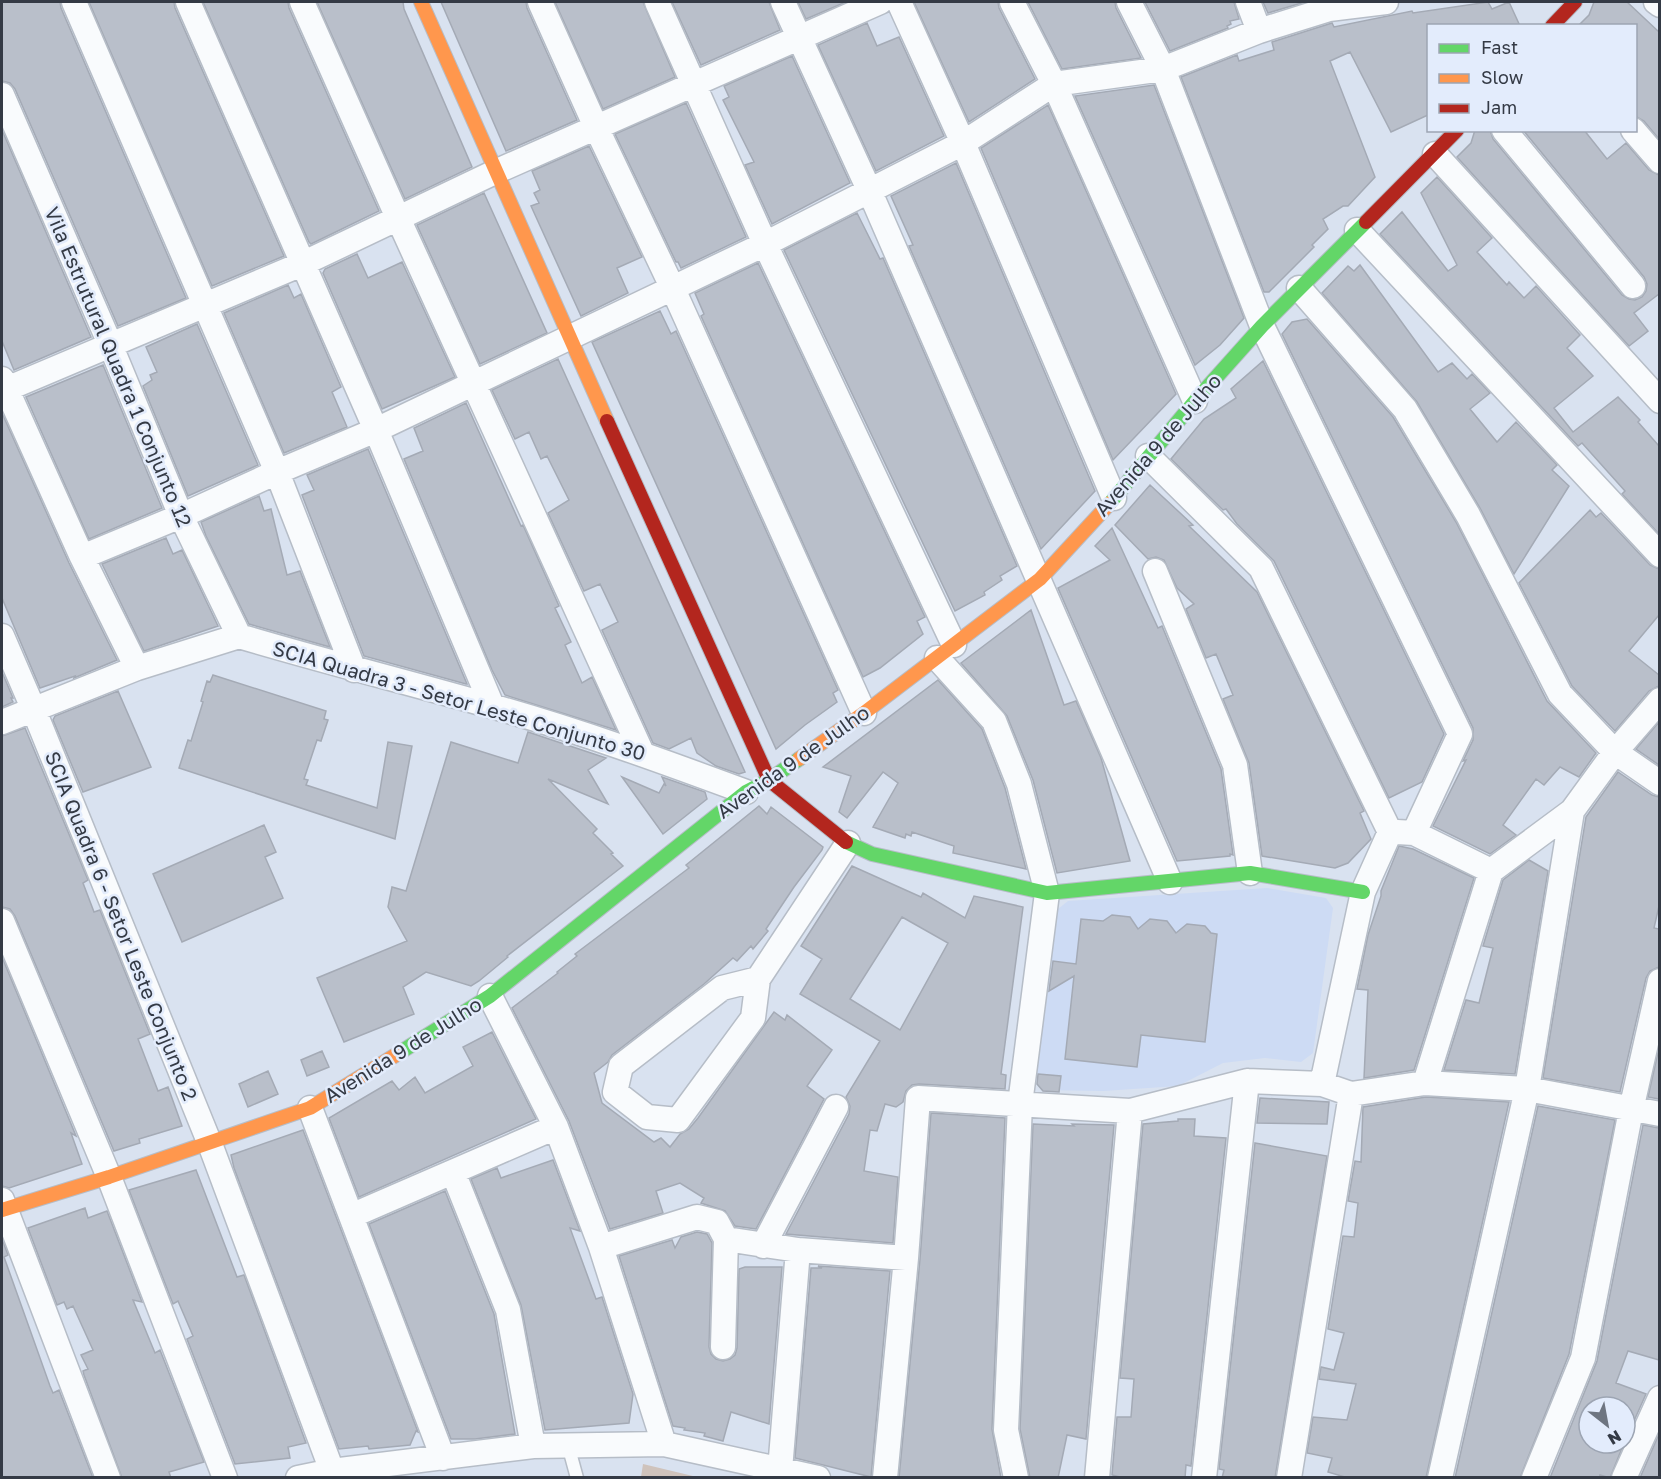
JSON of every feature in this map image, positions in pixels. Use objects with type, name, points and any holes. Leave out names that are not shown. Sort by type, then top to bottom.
[{"type":"street","points":[[74,2],[277,472],[354,670]]},
{"type":"street","points":[[188,2],[375,430],[492,706]]},
{"type":"street","points":[[302,2],[642,753]]},
{"type":"street","points":[[421,2],[495,172],[769,780],[848,843],[872,854],[1047,893],[1250,873],[1364,892]]},
{"type":"street","points":[[540,2],[673,289],[864,713]]},
{"type":"street","points":[[657,2],[946,652],[994,721],[1019,784],[1047,893],[1020,1104],[1006,1430],[1016,1478]]},
{"type":"street","points":[[783,2],[870,192],[1170,882]]},
{"type":"street","points":[[137,668],[82,557],[3,386],[206,306],[302,264],[495,172],[880,2]]},
{"type":"street","points":[[899,2],[963,143],[1114,498]]},
{"type":"street","points":[[1012,2],[1054,84],[1195,401]]},
{"type":"street","points":[[1129,2],[1163,69],[1262,326],[1461,734],[1364,892],[1322,1084]]},
{"type":"street","points":[[1248,2],[1259,32]]},
{"type":"street","points":[[82,557],[375,430],[569,336],[673,289],[870,192],[963,143],[1054,84],[1163,69],[1333,5],[1386,2]]},
{"type":"street","points":[[1554,24],[1575,2]]},
{"type":"street","points":[[1656,2],[1659,5]]},
{"type":"street","name":"Vila Estrutural Quadra 1 Conjunto 12","points":[[2,95],[110,344],[181,516],[239,636]]},
{"type":"street","name":"Avenida 9 de Julho","points":[[3,1206],[109,1177],[310,1108],[490,996],[747,792],[769,780],[864,713],[1040,579],[1114,498],[1195,401],[1262,326],[1455,132]]},
{"type":"street","points":[[1506,132],[1633,286]]},
{"type":"street","points":[[1635,132],[1659,161]]},
{"type":"street","points":[[1435,154],[1659,401]]},
{"type":"street","points":[[1357,230],[1659,555]]},
{"type":"street","points":[[1299,288],[1405,408],[1468,515],[1560,694],[1614,752],[1659,783]]},
{"type":"street","points":[[1148,456],[1261,568],[1402,833],[1491,871]]},
{"type":"street","points":[[1155,571],[1235,765],[1250,873]]},
{"type":"street","name":"SCIA Quadra 6 - Setor Leste Conjunto 2","points":[[2,636],[210,1144],[332,1471]]},
{"type":"street","points":[[2,722],[137,668],[239,636]]},
{"type":"street","name":"SCIA Quadra 3 - Setor Leste Conjunto 30","points":[[239,636],[354,670],[492,706],[642,753],[747,792]]},
{"type":"street","points":[[1425,1083],[1491,871],[1572,811],[1614,752],[1659,700]]},
{"type":"street","points":[[1440,1478],[1527,1089],[1572,811]]},
{"type":"street","points":[[758,979],[723,988],[621,1066],[615,1092],[647,1117],[678,1120],[753,1018],[758,979],[848,843]]},
{"type":"street","points":[[2,921],[109,1177],[225,1478]]},
{"type":"street","points":[[1534,1478],[1583,1358],[1631,1110],[1659,981]]},
{"type":"street","points":[[490,996],[556,1127],[602,1247],[664,1444]]},
{"type":"street","points":[[1204,1478],[1247,1082]]},
{"type":"street","points":[[885,1478],[906,1258],[918,1098],[1130,1111],[1247,1082],[1322,1084],[1351,1094],[1425,1083],[1527,1089],[1659,1114]]},
{"type":"street","points":[[1289,1478],[1351,1094]]},
{"type":"street","points":[[763,1246],[836,1107]]},
{"type":"street","points":[[310,1108],[443,1458]]},
{"type":"street","points":[[1097,1478],[1130,1111]]},
{"type":"street","points":[[351,1216],[556,1127]]},
{"type":"street","points":[[453,1172],[508,1310],[533,1446]]},
{"type":"street","points":[[3,1206],[108,1478]]},
{"type":"street","points":[[602,1247],[697,1217],[717,1222],[726,1239],[723,1347]]},
{"type":"street","points":[[726,1239],[798,1250],[906,1258]]},
{"type":"street","points":[[780,1470],[798,1250]]},
{"type":"street","points":[[1624,1478],[1659,1398]]},
{"type":"street","points":[[298,1478],[332,1471],[533,1446],[664,1444],[818,1478]]},
{"type":"lane","points":[[568,1445],[577,1478]]},
{"type":"shaded area","points":[[1267,888],[1326,898],[1333,908],[1313,1053],[1301,1062],[1265,1058],[1223,1063],[1178,1086],[1103,1091],[1043,1090],[1034,1077],[1053,913],[1068,901]]},
{"type":"shaded area","points":[[643,1464],[697,1477],[641,1477]]},
{"type":"building","points":[[2,2],[60,2],[186,298],[118,326],[15,89],[10,83],[2,81]]},
{"type":"building","points":[[89,2],[174,2],[284,256],[212,286]]},
{"type":"building","points":[[203,2],[288,2],[379,211],[311,244],[309,242]]},
{"type":"building","points":[[317,2],[403,2],[472,167],[405,199]]},
{"type":"building","points":[[441,2],[526,2],[577,120],[506,151]]},
{"type":"building","points":[[555,2],[643,2],[675,77],[603,109]]},
{"type":"building","points":[[672,2],[769,2],[780,30],[701,65]]},
{"type":"building","points":[[798,2],[846,2],[806,19]]},
{"type":"building","points":[[914,2],[998,2],[1035,79],[969,122]]},
{"type":"building","points":[[1028,2],[1115,2],[1141,58],[1062,69]]},
{"type":"building","points":[[1145,2],[1234,2],[1239,19],[1230,21],[1228,28],[1170,51]]},
{"type":"building","points":[[1263,2],[1305,2],[1268,13]]},
{"type":"building","points":[[1488,2],[1492,9],[1509,2],[1519,24],[1427,24],[1427,115],[1391,132],[1350,52],[1330,61],[1375,177],[1348,206],[1343,206],[1323,219],[1328,229],[1312,245],[1314,247],[1269,292],[1264,292],[1181,77],[1237,55],[1239,61],[1274,50],[1272,42],[1332,23],[1334,27],[1412,11],[1413,13]]},
{"type":"building","points":[[1594,2],[1627,2],[1659,32],[1659,139],[1644,121],[1637,117],[1637,24],[1580,24],[1589,15]]},
{"type":"building","points":[[867,23],[877,46],[899,37],[944,136],[876,171],[818,45]]},
{"type":"building","points":[[792,56],[850,183],[772,224],[745,165],[754,162],[723,100],[729,97],[724,86]]},
{"type":"building","points":[[1154,85],[1244,318],[1220,345],[1195,365],[1075,96]]},
{"type":"building","points":[[686,103],[746,237],[681,268],[676,262],[615,134]]},
{"type":"building","points":[[1048,105],[1176,394],[1113,460],[981,148]]},
{"type":"building","points":[[2,130],[91,337],[14,370],[2,341]]},
{"type":"building","points":[[1474,132],[1491,132],[1493,139],[1622,295],[1629,299],[1635,300],[1642,297],[1647,284],[1644,277],[1525,132],[1586,132],[1607,159],[1626,143],[1649,170],[1659,175],[1659,294],[1634,313],[1648,331],[1629,346],[1457,157],[1471,143]]},
{"type":"building","points":[[589,146],[642,257],[617,268],[628,293],[581,316],[531,206],[539,203],[534,193],[540,190],[532,171]]},
{"type":"building","points":[[956,163],[1095,491],[1041,549],[909,246],[913,245],[891,196]]},
{"type":"building","points":[[1437,177],[1492,238],[1477,252],[1507,285],[1509,282],[1524,298],[1536,286],[1580,335],[1567,348],[1593,376],[1554,408],[1573,432],[1618,397],[1640,420],[1638,422],[1659,446],[1659,534],[1622,494],[1625,491],[1582,443],[1578,446],[1380,234],[1402,212],[1448,271],[1457,265],[1421,193]]},
{"type":"building","points":[[484,193],[547,333],[480,364],[417,225]]},
{"type":"building","points":[[857,213],[880,259],[883,258],[1017,566],[1000,576],[1002,580],[984,592],[985,595],[955,611],[784,250]]},
{"type":"building","points":[[357,254],[368,278],[402,262],[455,377],[382,409],[323,273],[325,269]]},
{"type":"building","points":[[758,263],[925,617],[917,621],[923,634],[880,668],[863,677],[701,316],[704,314],[695,293]]},
{"type":"building","points":[[1360,265],[1438,372],[1452,363],[1467,379],[1472,374],[1490,393],[1470,409],[1497,442],[1516,422],[1557,465],[1552,470],[1569,486],[1514,574],[1480,508],[1417,402],[1322,293],[1348,266],[1354,271]]},
{"type":"building","points":[[288,285],[294,298],[301,294],[341,387],[332,392],[347,427],[284,453],[224,313]]},
{"type":"building","points":[[660,311],[671,334],[676,331],[838,690],[833,693],[837,702],[776,749],[592,342]]},
{"type":"building","points":[[1307,319],[1393,417],[1456,522],[1547,701],[1596,753],[1579,777],[1560,767],[1544,785],[1536,779],[1503,825],[1516,835],[1490,854],[1433,826],[1466,760],[1463,761],[1473,740],[1473,728],[1282,334],[1292,322]]},
{"type":"building","points":[[197,324],[258,465],[188,496],[143,386],[152,380],[150,375],[157,372],[146,347]]},
{"type":"building","points":[[558,359],[745,772],[739,774],[716,766],[697,753],[691,738],[669,749],[653,743],[602,630],[618,622],[600,584],[584,591],[548,513],[569,500],[547,456],[541,459],[529,432],[515,439],[492,390]]},
{"type":"building","points":[[1263,361],[1444,734],[1422,782],[1389,798],[1274,561],[1237,524],[1226,509],[1223,510],[1171,459],[1204,419],[1236,398],[1231,389]]},
{"type":"building","points":[[103,365],[162,508],[89,539],[26,397]]},
{"type":"building","points":[[466,403],[559,606],[555,608],[571,642],[565,645],[582,683],[592,677],[616,730],[505,695],[492,670],[404,459],[423,451],[414,428]]},
{"type":"building","points":[[2,413],[69,563],[117,660],[74,678],[75,676],[40,688],[2,598]]},
{"type":"building","points":[[368,449],[467,684],[364,656],[302,495],[314,490],[307,475]]},
{"type":"building","points":[[1150,485],[1193,525],[1189,526],[1257,592],[1364,811],[1360,813],[1371,839],[1348,863],[1335,868],[1262,856],[1249,763],[1223,699],[1233,695],[1216,654],[1206,658],[1186,609],[1194,604],[1177,588],[1164,560],[1156,557],[1148,559],[1115,525]]},
{"type":"building","points":[[259,496],[264,511],[271,509],[287,575],[300,571],[330,647],[249,624],[206,536],[201,522]]},
{"type":"building","points":[[1590,510],[1596,517],[1601,513],[1650,565],[1659,569],[1659,615],[1629,651],[1659,675],[1659,686],[1649,691],[1615,731],[1572,686],[1519,583]]},
{"type":"building","points":[[1112,528],[1158,628],[1162,626],[1221,769],[1233,855],[1177,861],[1058,588],[1110,560],[1095,546]]},
{"type":"building","points":[[166,538],[173,554],[182,550],[218,626],[144,651],[102,564]]},
{"type":"building","points":[[1031,610],[1064,705],[1076,701],[1101,758],[1130,861],[1057,873],[1033,780],[1007,716],[961,663]]},
{"type":"building","points":[[2,672],[13,702],[2,707]]},
{"type":"building","points":[[213,675],[326,711],[324,719],[328,720],[321,741],[317,740],[304,779],[308,780],[306,785],[377,808],[388,742],[412,746],[395,839],[179,768],[188,740],[191,741],[207,681],[210,682]]},
{"type":"building","points":[[938,680],[982,729],[1005,788],[1026,869],[953,853],[954,846],[912,832],[911,836],[906,834],[905,838],[873,827],[898,783],[883,772],[847,818],[839,812],[851,776],[823,767]]},
{"type":"building","points":[[118,691],[151,767],[83,792],[53,720],[55,716]]},
{"type":"building","points":[[1659,722],[1659,765],[1636,749]]},
{"type":"building","points":[[25,728],[88,880],[83,883],[94,912],[100,910],[150,1034],[138,1039],[158,1091],[168,1087],[182,1126],[139,1139],[140,1143],[114,1151],[15,916],[10,909],[2,907],[2,736]]},
{"type":"building","points":[[528,732],[606,758],[588,770],[608,804],[548,779],[597,829],[593,833],[623,866],[507,956],[479,981],[471,986],[426,972],[403,987],[414,1014],[344,1042],[317,978],[407,941],[388,907],[392,887],[406,891],[451,742],[518,763]]},
{"type":"building","points":[[1618,772],[1652,795],[1659,797],[1659,906],[1654,928],[1659,929],[1659,967],[1650,971],[1646,978],[1620,1092],[1543,1078],[1586,817]]},
{"type":"building","points":[[622,777],[659,793],[664,784],[666,786],[662,777],[705,792],[707,799],[663,834]]},
{"type":"building","points":[[759,806],[767,814],[771,807],[823,847],[822,850],[766,929],[768,931],[753,949],[751,946],[737,961],[733,958],[704,984],[612,1055],[608,1062],[594,1073],[602,1103],[654,1142],[661,1138],[670,1147],[680,1134],[689,1129],[698,1118],[774,1012],[785,1020],[787,1015],[832,1050],[807,1086],[824,1099],[756,1229],[735,1226],[725,1211],[701,1203],[704,1198],[680,1183],[656,1191],[663,1213],[610,1229],[569,1121],[512,1008],[558,973],[577,956],[575,954],[689,868],[686,865]]},
{"type":"building","points":[[264,825],[276,852],[265,857],[283,898],[182,942],[153,874]]},
{"type":"building","points":[[1399,846],[1413,849],[1474,878],[1414,1070],[1364,1078],[1368,990],[1357,989],[1368,935],[1381,891]]},
{"type":"building","points":[[1529,860],[1548,871],[1515,1074],[1444,1070],[1466,1000],[1479,1003],[1493,948],[1483,946],[1503,880]]},
{"type":"building","points":[[852,866],[921,897],[923,893],[965,918],[974,896],[1023,907],[1001,1074],[1006,1075],[1005,1089],[912,1085],[906,1091],[903,1102],[896,1107],[885,1104],[877,1131],[870,1130],[864,1171],[898,1177],[893,1243],[786,1234],[849,1114],[850,1106],[846,1097],[880,1041],[800,994],[822,959],[801,946]],"holes":[[[902,917],[948,943],[900,1030],[850,999]]]},
{"type":"building","points":[[1112,915],[1130,917],[1138,929],[1150,919],[1167,921],[1176,933],[1187,924],[1205,926],[1211,933],[1217,934],[1205,1042],[1141,1035],[1137,1067],[1065,1059],[1074,976],[1049,991],[1053,961],[1076,964],[1081,919],[1103,921]]},
{"type":"building","points":[[2,957],[76,1136],[71,1133],[82,1164],[9,1188],[2,1186]]},
{"type":"building","points":[[492,1032],[536,1119],[359,1197],[329,1118],[392,1081],[399,1090],[415,1077],[425,1093],[473,1066],[463,1047]]},
{"type":"building","points":[[1659,1048],[1659,1099],[1648,1097]]},
{"type":"building","points":[[322,1051],[329,1067],[307,1076],[301,1060]]},
{"type":"building","points":[[268,1071],[278,1094],[248,1107],[239,1084]]},
{"type":"building","points":[[1038,1074],[1061,1076],[1059,1092],[1043,1091],[1037,1084]]},
{"type":"building","points":[[1426,1097],[1509,1102],[1426,1478],[1348,1478],[1328,1472],[1332,1458],[1307,1453],[1313,1417],[1347,1420],[1356,1384],[1319,1379],[1321,1367],[1334,1370],[1344,1333],[1328,1329],[1343,1236],[1354,1237],[1358,1203],[1348,1201],[1355,1161],[1361,1162],[1363,1107]]},
{"type":"building","points":[[1260,1098],[1329,1102],[1327,1124],[1257,1123]]},
{"type":"building","points":[[1538,1106],[1615,1120],[1569,1354],[1520,1478],[1455,1478]]},
{"type":"building","points":[[931,1113],[1005,1118],[992,1429],[1001,1478],[899,1478]]},
{"type":"building","points":[[1178,1119],[1195,1119],[1194,1136],[1226,1138],[1191,1466],[1186,1465],[1185,1478],[1124,1478],[1112,1475],[1117,1417],[1131,1417],[1134,1379],[1120,1378],[1143,1124],[1178,1121]]},
{"type":"building","points":[[1033,1124],[1114,1125],[1086,1439],[1067,1435],[1058,1478],[1030,1478],[1020,1429]]},
{"type":"building","points":[[1643,1125],[1659,1128],[1659,1360],[1628,1351],[1616,1383],[1646,1394],[1637,1414],[1637,1395],[1583,1395],[1597,1361]]},
{"type":"building","points":[[303,1130],[418,1432],[416,1431],[410,1445],[339,1449],[234,1168],[231,1155]]},
{"type":"building","points":[[1255,1143],[1327,1156],[1275,1478],[1222,1478],[1224,1470],[1219,1469]]},
{"type":"building","points":[[553,1160],[580,1231],[570,1228],[596,1299],[602,1297],[633,1394],[629,1423],[545,1430],[521,1305],[471,1179],[497,1168],[501,1178]]},
{"type":"building","points":[[196,1170],[237,1277],[244,1275],[306,1443],[288,1447],[290,1458],[235,1464],[187,1339],[193,1336],[178,1301],[173,1304],[129,1190]]},
{"type":"building","points":[[445,1191],[494,1314],[515,1434],[475,1439],[451,1439],[369,1224]]},
{"type":"building","points":[[85,1208],[88,1218],[107,1211],[142,1302],[133,1300],[155,1353],[160,1350],[204,1462],[169,1472],[171,1478],[122,1478],[83,1371],[88,1369],[81,1355],[93,1350],[73,1306],[67,1309],[64,1302],[57,1305],[28,1228]]},
{"type":"building","points":[[697,1232],[707,1234],[712,1243],[709,1347],[716,1359],[723,1361],[730,1359],[735,1355],[737,1348],[739,1269],[782,1267],[769,1424],[731,1412],[723,1441],[704,1436],[705,1433],[673,1426],[619,1256],[672,1240],[675,1248],[681,1237]]},
{"type":"building","points":[[2,1239],[8,1255],[4,1257],[50,1386],[53,1393],[59,1390],[93,1478],[2,1478]]},
{"type":"building","points":[[818,1266],[890,1271],[871,1477],[795,1458],[811,1268],[822,1268]]},
{"type":"building","points":[[1577,1411],[1577,1455],[1619,1455],[1610,1478],[1600,1475],[1599,1478],[1550,1478]]},
{"type":"building","points":[[1659,1434],[1659,1478],[1640,1478]]},
{"type":"traffic: fast","points":[[1110,503],[1195,401],[1262,326],[1366,222]]},
{"type":"traffic: fast","points":[[399,1053],[490,996],[746,792],[769,780],[799,759]]},
{"type":"traffic: fast","points":[[846,842],[872,854],[1047,893],[1250,873],[1363,892]]},
{"type":"traffic: slow","points":[[421,2],[607,421]]},
{"type":"traffic: slow","points":[[799,759],[864,713],[1040,579],[1110,503]]},
{"type":"traffic: slow","points":[[2,1210],[109,1177],[310,1108],[399,1053]]},
{"type":"traffic: jam","points":[[1554,24],[1575,2]]},
{"type":"traffic: jam","points":[[1366,222],[1455,132]]},
{"type":"traffic: jam","points":[[607,421],[769,780],[846,842]]}]
